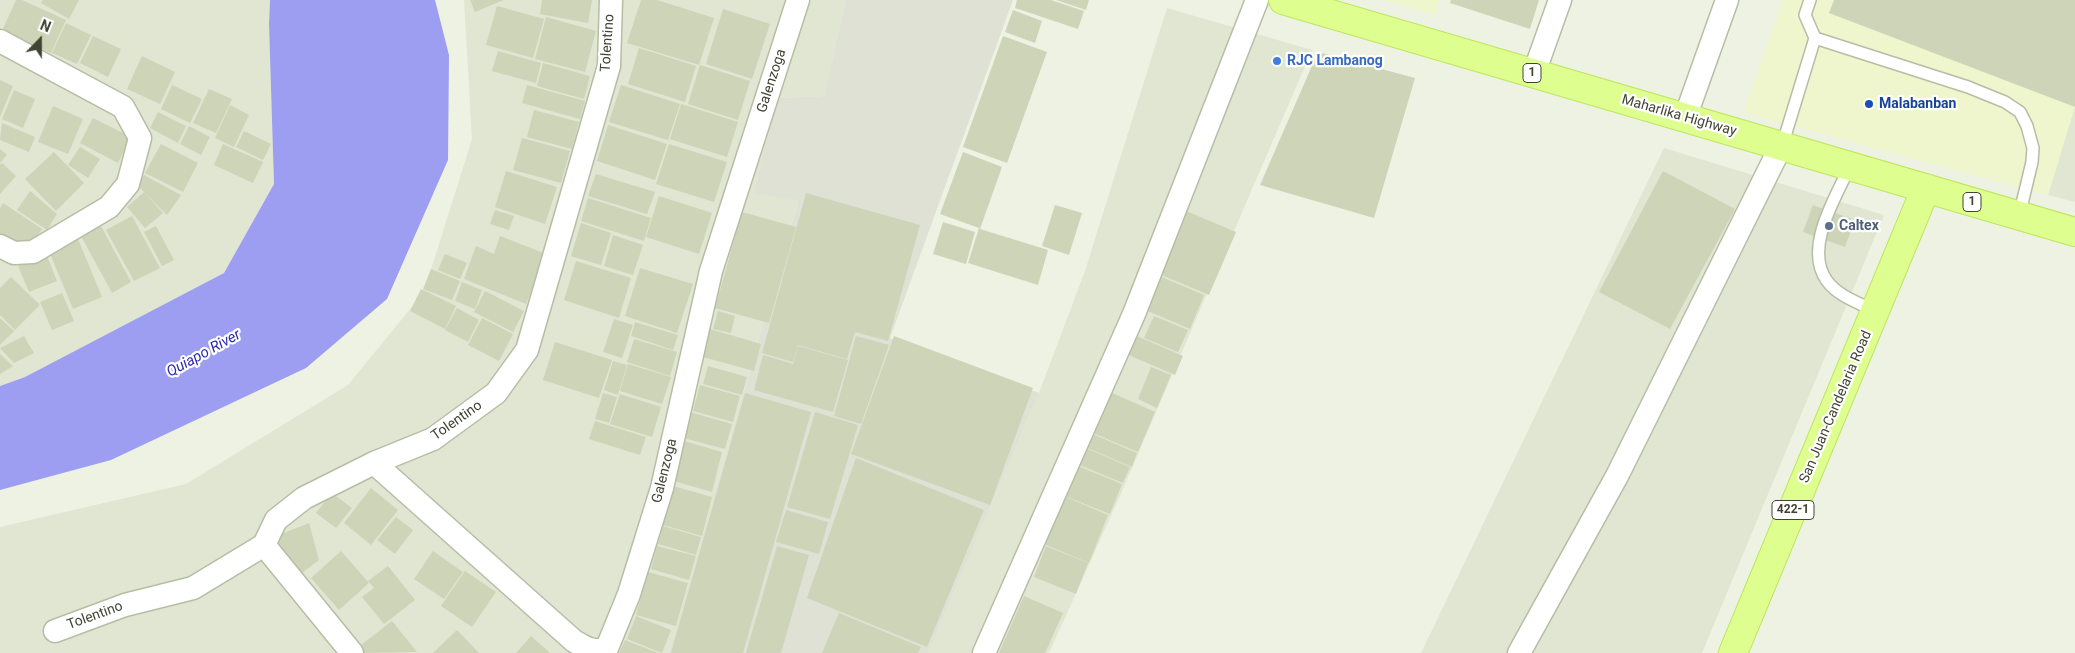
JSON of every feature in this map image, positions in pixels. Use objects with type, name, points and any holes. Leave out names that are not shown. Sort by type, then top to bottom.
[{"type":"main road","name":"Maharlika Highway","points":[[1282,0],[2075,232]]},
{"type":"main road","name":"San Juan-Candelaria Road","points":[[1733,653],[1926,188]]},
{"type":"street","name":"Tolentino","points":[[54,631],[125,605],[193,588],[264,545],[276,520],[304,498],[374,463],[433,439],[496,393],[527,350],[609,66],[611,0]]},
{"type":"street","name":"Galenzoga","points":[[374,463],[574,641],[590,650],[598,651],[607,648],[629,594],[662,488],[711,271],[798,0]]},
{"type":"street","points":[[984,653],[1134,314],[1257,0]]},
{"type":"street","points":[[1534,73],[1560,0]]},
{"type":"street","points":[[1685,118],[1727,0]]},
{"type":"street","points":[[0,41],[123,107],[140,138],[128,184],[108,207],[33,252],[14,253],[0,246]]},
{"type":"street","points":[[1519,653],[1617,476],[1782,146]]},
{"type":"street","points":[[264,545],[352,653]]},
{"type":"lane","points":[[1782,146],[1814,38],[1805,15],[1810,0]]},
{"type":"lane","points":[[1814,38],[1968,87],[2005,102],[2020,112],[2027,126],[2033,148],[2032,162],[2019,216]]},
{"type":"lane","points":[[1850,166],[1825,222],[1818,259],[1826,280],[1840,293],[1875,311]]},
{"type":"shaded area","points":[[0,0],[270,0],[269,24],[274,184],[224,273],[25,377],[0,386]]},
{"type":"shaded area","points":[[464,0],[846,0],[824,96],[777,98],[798,200],[669,653],[0,653],[0,527],[186,484],[348,385],[424,292],[472,139]]},
{"type":"shaded area","points":[[846,0],[1013,0],[890,338],[1039,393],[928,653],[669,653],[798,201],[754,193],[777,98],[824,96]]},
{"type":"shaded area","points":[[1384,0],[1439,0],[1435,15]]},
{"type":"shaded area","points":[[1783,0],[2075,0],[2075,106],[2048,195],[1743,113]]},
{"type":"shaded area","points":[[1167,8],[1312,50],[1119,498],[1049,653],[928,653],[1039,393],[1085,271]]},
{"type":"shaded area","points":[[2075,106],[2075,202],[2048,195]]},
{"type":"shaded area","points":[[1664,148],[1884,215],[1702,653],[1421,653]]},
{"type":"water","name":"Quiapo River","points":[[270,0],[435,0],[449,55],[448,160],[387,299],[306,368],[111,460],[0,490],[0,386],[25,377],[224,273],[274,184],[269,24]]},
{"type":"building","points":[[16,0],[22,0],[66,20],[51,53],[2,31]]},
{"type":"building","points":[[43,0],[79,0],[69,19],[41,3]]},
{"type":"building","points":[[470,0],[504,0],[475,12]]},
{"type":"building","points":[[542,0],[592,0],[588,23],[540,14]]},
{"type":"building","points":[[641,0],[657,0],[714,18],[699,65],[627,43]]},
{"type":"building","points":[[1017,0],[1051,0],[1084,11],[1078,29],[1015,8]]},
{"type":"building","points":[[1056,0],[1089,0],[1086,10]]},
{"type":"building","points":[[1451,0],[1539,0],[1530,29],[1450,3]]},
{"type":"building","points":[[1834,0],[2075,0],[2075,107],[1829,13]]},
{"type":"building","points":[[497,6],[544,19],[533,58],[486,45]]},
{"type":"building","points":[[723,9],[770,24],[752,79],[706,64]]},
{"type":"building","points":[[1013,10],[1042,21],[1035,43],[1005,32]]},
{"type":"building","points":[[546,17],[596,31],[585,72],[535,59]]},
{"type":"building","points":[[66,23],[91,35],[77,64],[52,53]]},
{"type":"building","points":[[93,36],[121,49],[108,77],[80,63]]},
{"type":"building","points":[[1003,36],[1047,52],[1007,163],[963,147]]},
{"type":"building","points":[[639,48],[696,66],[685,102],[628,84]]},
{"type":"building","points":[[498,51],[541,63],[536,83],[492,71]]},
{"type":"building","points":[[1318,52],[1415,78],[1374,218],[1260,185]]},
{"type":"building","points":[[142,56],[175,72],[160,104],[127,89]]},
{"type":"building","points":[[543,63],[590,76],[584,99],[537,86]]},
{"type":"building","points":[[700,65],[750,81],[738,120],[688,104]]},
{"type":"building","points":[[0,80],[13,86],[0,117]]},
{"type":"building","points":[[172,85],[202,99],[190,123],[161,109]]},
{"type":"building","points":[[527,85],[585,101],[580,119],[522,103]]},
{"type":"building","points":[[621,85],[680,104],[668,140],[609,122]]},
{"type":"building","points":[[209,89],[232,99],[216,133],[193,123]]},
{"type":"building","points":[[14,90],[35,99],[23,128],[2,119]]},
{"type":"building","points":[[681,104],[738,122],[727,157],[670,139]]},
{"type":"building","points":[[230,105],[249,115],[234,147],[215,138]]},
{"type":"building","points":[[53,106],[83,119],[68,154],[38,142]]},
{"type":"building","points":[[534,110],[579,122],[572,149],[527,137]]},
{"type":"building","points":[[158,112],[186,126],[178,143],[150,128]]},
{"type":"building","points":[[93,118],[131,137],[118,163],[80,143]]},
{"type":"building","points":[[2,123],[35,137],[29,152],[0,140]]},
{"type":"building","points":[[608,125],[667,144],[655,180],[597,161]]},
{"type":"building","points":[[189,126],[210,137],[201,155],[180,144]]},
{"type":"building","points":[[244,131],[271,144],[263,160],[236,147]]},
{"type":"building","points":[[522,138],[570,151],[561,183],[513,170]]},
{"type":"building","points":[[161,144],[198,163],[183,192],[145,173]]},
{"type":"building","points":[[223,144],[263,162],[253,183],[214,165]]},
{"type":"building","points":[[669,144],[727,162],[714,202],[656,184]]},
{"type":"building","points":[[80,147],[100,159],[88,178],[68,165]]},
{"type":"building","points":[[0,149],[7,155],[0,163]]},
{"type":"building","points":[[54,152],[84,183],[56,211],[25,179]]},
{"type":"building","points":[[963,152],[1002,167],[980,229],[1048,250],[1038,285],[968,263],[979,228],[940,214]]},
{"type":"building","points":[[2,163],[16,176],[0,194],[0,165]]},
{"type":"building","points":[[506,171],[557,187],[545,224],[495,207]]},
{"type":"building","points":[[1663,171],[1735,209],[1670,329],[1599,292]]},
{"type":"building","points":[[596,174],[655,192],[647,214],[588,196]]},
{"type":"building","points":[[144,175],[181,195],[167,215],[138,186]]},
{"type":"building","points":[[30,191],[57,214],[47,230],[17,210]]},
{"type":"building","points":[[144,192],[163,213],[145,228],[127,207]]},
{"type":"building","points":[[806,193],[920,225],[888,341],[855,332],[847,359],[798,345],[793,362],[762,353]]},
{"type":"building","points":[[659,196],[712,213],[699,254],[646,237]]},
{"type":"building","points":[[588,198],[651,218],[644,241],[581,221]]},
{"type":"building","points":[[3,203],[42,229],[36,238],[14,244],[0,235],[0,208]]},
{"type":"building","points":[[1055,205],[1082,213],[1069,255],[1042,246]]},
{"type":"building","name":"Caltex","points":[[1813,205],[1855,220],[1845,247],[1803,232]]},
{"type":"building","points":[[495,210],[514,216],[509,230],[490,224]]},
{"type":"building","points":[[1186,211],[1236,232],[1209,295],[1159,274]]},
{"type":"building","points":[[742,212],[796,227],[769,323],[715,308]]},
{"type":"building","points":[[132,216],[160,268],[134,281],[106,230]]},
{"type":"building","points":[[943,222],[975,232],[966,264],[933,254]]},
{"type":"building","points":[[581,223],[611,233],[601,265],[571,256]]},
{"type":"building","points":[[101,226],[131,282],[112,293],[81,236]]},
{"type":"building","points":[[156,226],[174,260],[162,266],[144,232]]},
{"type":"building","points":[[613,235],[643,245],[633,275],[604,266]]},
{"type":"building","points":[[500,236],[546,254],[526,304],[464,279],[476,246],[494,254]]},
{"type":"building","points":[[78,239],[102,297],[73,309],[49,251]]},
{"type":"building","points":[[46,254],[57,281],[29,292],[18,266]]},
{"type":"building","points":[[445,254],[467,263],[460,279],[438,270]]},
{"type":"building","points":[[576,261],[631,278],[619,318],[564,300]]},
{"type":"building","points":[[640,268],[693,284],[677,333],[625,316]]},
{"type":"building","points":[[431,269],[460,281],[452,300],[423,289]]},
{"type":"building","points":[[1157,275],[1204,295],[1190,329],[1143,309]]},
{"type":"building","points":[[11,277],[40,305],[15,330],[0,315],[0,288]]},
{"type":"building","points":[[462,282],[482,290],[475,309],[455,301]]},
{"type":"building","points":[[421,289],[456,306],[445,329],[410,311]]},
{"type":"building","points":[[485,291],[524,311],[513,332],[474,312]]},
{"type":"building","points":[[62,293],[74,321],[52,330],[40,302]]},
{"type":"building","points":[[457,308],[479,320],[468,342],[445,330]]},
{"type":"building","points":[[718,311],[735,316],[731,333],[713,329]]},
{"type":"building","points":[[1154,316],[1188,330],[1178,352],[1144,338]]},
{"type":"building","points":[[0,318],[14,331],[0,345]]},
{"type":"building","points":[[482,318],[513,334],[499,361],[468,345]]},
{"type":"building","points":[[614,319],[633,325],[622,358],[603,352]]},
{"type":"building","points":[[635,322],[678,335],[673,350],[631,336]]},
{"type":"building","points":[[710,329],[761,344],[754,371],[703,357]]},
{"type":"building","points":[[1132,334],[1183,356],[1175,375],[1124,353]]},
{"type":"building","points":[[24,336],[34,353],[14,363],[0,348]]},
{"type":"building","points":[[856,336],[889,345],[861,424],[834,416]]},
{"type":"building","points":[[894,336],[1033,388],[990,505],[851,454]]},
{"type":"building","points":[[634,339],[677,352],[670,376],[627,362]]},
{"type":"building","points":[[555,342],[612,360],[599,398],[543,380]]},
{"type":"building","points":[[798,346],[848,360],[833,412],[754,390],[763,355],[793,364]]},
{"type":"building","points":[[0,354],[13,366],[0,374]]},
{"type":"building","points":[[613,361],[627,365],[618,395],[604,390]]},
{"type":"building","points":[[628,364],[671,377],[662,404],[620,391]]},
{"type":"building","points":[[708,366],[747,377],[742,395],[703,384]]},
{"type":"building","points":[[1151,367],[1171,375],[1157,408],[1138,399]]},
{"type":"building","points":[[700,385],[740,396],[733,422],[693,411]]},
{"type":"building","points":[[1110,392],[1155,412],[1138,452],[1093,433]]},
{"type":"building","points":[[603,393],[617,397],[609,423],[595,419]]},
{"type":"building","points":[[745,393],[811,412],[743,653],[671,653]]},
{"type":"building","points":[[620,394],[661,407],[652,437],[610,424]]},
{"type":"building","points":[[690,412],[732,424],[725,449],[683,438]]},
{"type":"building","points":[[815,412],[858,425],[830,519],[787,507]]},
{"type":"building","points":[[595,421],[646,437],[640,455],[589,439]]},
{"type":"building","points":[[1090,433],[1137,453],[1132,467],[1085,447]]},
{"type":"building","points":[[684,441],[722,452],[712,492],[674,481]]},
{"type":"building","points":[[1083,447],[1130,467],[1123,483],[1077,464]]},
{"type":"building","points":[[856,458],[984,510],[927,647],[807,598]]},
{"type":"building","points":[[1078,466],[1122,484],[1110,514],[1065,496]]},
{"type":"building","points":[[673,486],[712,497],[702,536],[663,525]]},
{"type":"building","points":[[371,488],[398,510],[371,545],[344,523]]},
{"type":"building","points":[[332,493],[352,508],[336,528],[316,513]]},
{"type":"building","points":[[1064,496],[1108,515],[1089,563],[1044,544]]},
{"type":"building","points":[[786,510],[828,522],[819,554],[776,542]]},
{"type":"building","points":[[396,517],[413,530],[395,554],[377,540]]},
{"type":"building","points":[[309,523],[319,560],[302,573],[274,537]]},
{"type":"building","points":[[663,526],[701,537],[696,555],[658,544]]},
{"type":"building","points":[[657,546],[696,556],[689,580],[651,569]]},
{"type":"building","points":[[777,546],[809,555],[781,653],[746,653]]},
{"type":"building","points":[[1046,546],[1088,563],[1076,594],[1034,577]]},
{"type":"building","points":[[341,551],[369,583],[339,610],[311,578]]},
{"type":"building","points":[[433,551],[463,572],[444,599],[414,579]]},
{"type":"building","points":[[388,566],[415,600],[384,624],[362,597],[374,588],[368,581]]},
{"type":"building","points":[[465,571],[496,592],[472,627],[441,606]]},
{"type":"building","points":[[648,572],[688,583],[676,626],[636,615]]},
{"type":"building","points":[[1024,596],[1063,613],[1045,653],[999,653]]},
{"type":"building","points":[[839,613],[921,647],[918,653],[822,653]]},
{"type":"building","points":[[636,616],[671,630],[662,653],[627,639]]},
{"type":"building","points":[[392,621],[417,652],[361,653],[357,648]]},
{"type":"building","points":[[457,630],[479,653],[433,653]]},
{"type":"building","points":[[531,636],[550,653],[516,653]]},
{"type":"building","points":[[625,640],[658,653],[619,653]]},
{"type":"place","name":"RJC Lambanog","points":[[1277,61]]},
{"type":"place","name":"Malabanban","points":[[1869,104]]},
{"type":"place","name":"Caltex","points":[[1829,226]]}]
